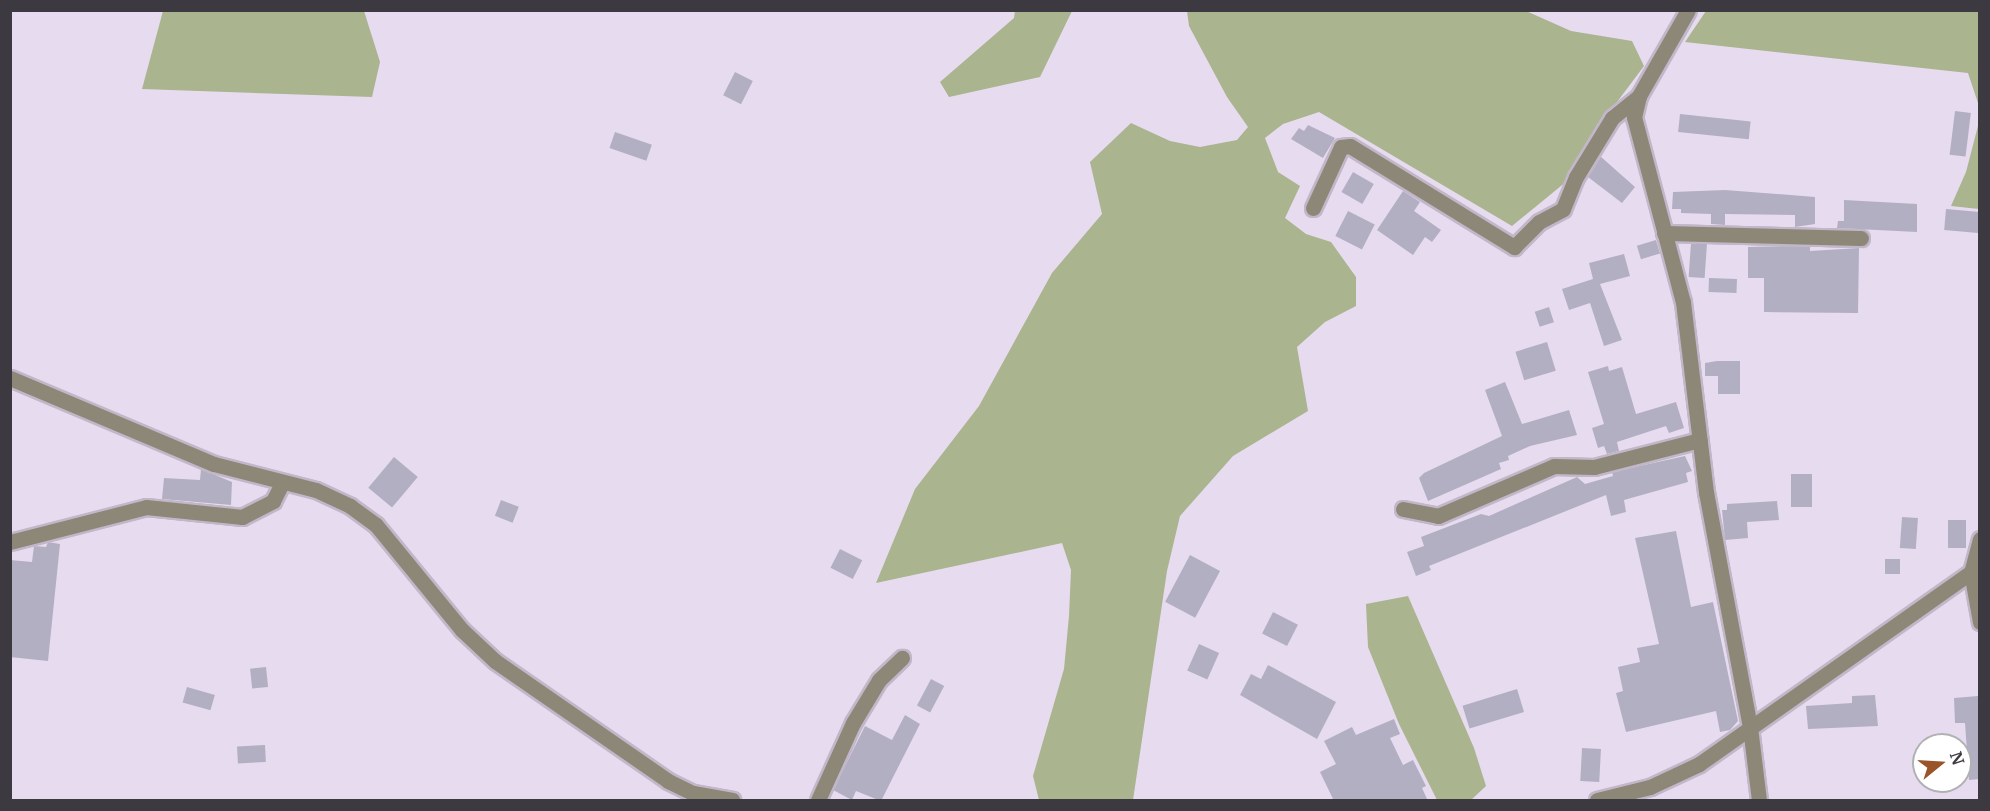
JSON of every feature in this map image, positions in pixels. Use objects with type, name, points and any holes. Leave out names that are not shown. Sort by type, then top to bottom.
[{"type":"street","points":[[1688,10],[1639,96],[1634,117],[1683,302],[1700,440],[1723,594],[1750,727],[1759,801]]},
{"type":"street","points":[[1313,208],[1341,147],[1350,146],[1514,247],[1539,222],[1563,209],[1576,177],[1612,118],[1639,96]]},
{"type":"street","points":[[1664,233],[1861,238]]},
{"type":"street","points":[[10,378],[214,464],[316,490],[350,506],[376,525],[462,630],[495,661],[668,781],[693,793],[732,801]]},
{"type":"street","points":[[1403,509],[1438,516],[1532,473],[1554,466],[1593,467],[1700,440]]},
{"type":"street","points":[[10,542],[146,507],[242,517],[273,501],[282,483]]},
{"type":"street","points":[[1980,539],[1976,569],[1980,622]]},
{"type":"street","points":[[1597,801],[1680,776],[1976,569]]},
{"type":"street","points":[[818,801],[853,723],[879,680],[902,658]]},
{"type":"green space","points":[[163,11],[364,11],[380,62],[372,97],[142,89]]},
{"type":"green space","points":[[1015,11],[1072,11],[1040,77],[949,97],[940,82],[1014,18]]},
{"type":"green space","points":[[1187,11],[1526,11],[1571,31],[1632,41],[1644,66],[1611,110],[1567,181],[1512,226],[1319,112],[1283,124],[1265,138],[1278,172],[1300,186],[1285,218],[1306,234],[1331,242],[1356,277],[1356,306],[1325,322],[1297,347],[1308,411],[1233,456],[1180,516],[1167,571],[1133,800],[1039,800],[1033,776],[1064,669],[1069,616],[1071,570],[1062,543],[876,583],[915,489],[979,406],[1052,273],[1102,214],[1090,162],[1131,123],[1170,141],[1200,147],[1237,140],[1248,127],[1227,97],[1189,26]]},
{"type":"green space","points":[[1706,11],[1979,11],[1979,106],[1968,73],[1685,42]]},
{"type":"green space","points":[[1979,122],[1979,209],[1951,206],[1966,172]]},
{"type":"green space","points":[[1408,596],[1474,748],[1486,786],[1471,800],[1437,800],[1399,724],[1368,647],[1366,604]]},
{"type":"building","points":[[735,72],[753,81],[741,104],[723,95]]},
{"type":"building","points":[[1955,111],[1971,113],[1966,157],[1950,155]]},
{"type":"building","points":[[1680,114],[1751,121],[1749,139],[1678,132]]},
{"type":"building","points":[[1308,125],[1335,138],[1323,158],[1291,139],[1299,128],[1304,131]]},
{"type":"building","points":[[615,132],[652,145],[646,161],[609,148]]},
{"type":"building","points":[[1600,156],[1635,187],[1622,203],[1588,177]]},
{"type":"building","points":[[1353,172],[1374,184],[1362,204],[1342,192]]},
{"type":"building","points":[[1725,190],[1815,197],[1815,224],[1795,227],[1795,215],[1725,214],[1725,225],[1711,224],[1711,214],[1681,213],[1681,209],[1672,209],[1673,192]]},
{"type":"building","points":[[1403,191],[1420,202],[1414,211],[1441,230],[1432,242],[1425,237],[1413,255],[1377,230]]},
{"type":"building","points":[[1844,200],[1917,204],[1917,232],[1837,228],[1838,221],[1844,221]]},
{"type":"building","points":[[1946,209],[1980,212],[1978,233],[1944,230]]},
{"type":"building","points":[[1348,211],[1375,225],[1362,250],[1335,236]]},
{"type":"building","points":[[1656,240],[1660,253],[1641,259],[1637,246]]},
{"type":"building","points":[[1691,243],[1707,244],[1705,278],[1689,277]]},
{"type":"building","points":[[1810,246],[1810,251],[1859,248],[1858,313],[1764,312],[1764,278],[1748,278],[1748,247]]},
{"type":"building","points":[[1624,254],[1630,276],[1600,284],[1622,340],[1604,346],[1590,303],[1569,310],[1562,289],[1593,279],[1589,263]]},
{"type":"building","points":[[1709,278],[1737,279],[1736,293],[1709,292]]},
{"type":"building","points":[[1549,307],[1554,322],[1540,327],[1535,312]]},
{"type":"building","points":[[1547,342],[1556,371],[1524,380],[1515,352]]},
{"type":"building","points":[[1740,361],[1740,394],[1718,394],[1718,376],[1705,376],[1705,363]]},
{"type":"building","points":[[1608,366],[1609,371],[1622,367],[1636,414],[1676,402],[1684,428],[1669,433],[1666,426],[1617,442],[1619,451],[1607,454],[1604,446],[1598,448],[1592,428],[1604,424],[1588,372]]},
{"type":"building","points":[[1505,382],[1522,424],[1569,410],[1577,435],[1530,446],[1508,456],[1509,460],[1499,463],[1501,469],[1428,501],[1419,478],[1424,473],[1502,436],[1485,390]]},
{"type":"building","points":[[1685,456],[1692,471],[1686,473],[1688,482],[1624,500],[1626,512],[1611,516],[1606,495],[1429,566],[1431,570],[1416,576],[1407,552],[1424,546],[1421,537],[1481,514],[1489,516],[1577,477],[1585,484],[1613,476],[1612,472]]},
{"type":"building","points":[[394,457],[418,477],[392,508],[368,488]]},
{"type":"building","points":[[201,469],[232,482],[231,505],[162,499],[164,478],[200,480]]},
{"type":"building","points":[[1791,474],[1812,474],[1812,507],[1791,507]]},
{"type":"building","points":[[501,500],[519,507],[513,523],[495,516]]},
{"type":"building","points":[[1777,501],[1779,520],[1747,522],[1748,538],[1725,540],[1722,510],[1727,510],[1727,504]]},
{"type":"building","points":[[1902,517],[1918,518],[1916,549],[1900,548]]},
{"type":"building","points":[[1948,520],[1966,520],[1966,548],[1948,548]]},
{"type":"building","points":[[1676,531],[1691,607],[1713,602],[1738,721],[1730,730],[1720,732],[1716,711],[1626,732],[1616,693],[1623,691],[1618,667],[1640,662],[1637,648],[1659,644],[1635,538]]},
{"type":"building","points":[[48,542],[60,544],[48,661],[10,657],[10,560],[32,562],[34,546],[46,547]]},
{"type":"building","points":[[840,549],[862,560],[853,579],[830,568]]},
{"type":"building","points":[[1190,555],[1220,571],[1195,618],[1165,602]]},
{"type":"building","points":[[1885,559],[1900,559],[1900,574],[1885,574]]},
{"type":"building","points":[[1273,612],[1298,625],[1287,646],[1262,633]]},
{"type":"building","points":[[1199,644],[1219,653],[1207,679],[1187,670]]},
{"type":"building","points":[[1268,665],[1336,702],[1317,739],[1240,695],[1251,674],[1261,679]]},
{"type":"building","points":[[266,667],[268,687],[252,689],[250,669]]},
{"type":"building","points":[[931,679],[944,686],[930,713],[917,705]]},
{"type":"building","points":[[187,687],[215,695],[210,710],[183,702]]},
{"type":"building","points":[[1517,689],[1524,712],[1470,729],[1462,706]]},
{"type":"building","points":[[1875,695],[1878,726],[1808,729],[1806,706],[1852,703],[1852,696]]},
{"type":"building","points":[[1978,696],[1980,779],[1972,780],[1972,733],[1966,733],[1965,723],[1955,723],[1954,698]]},
{"type":"building","points":[[905,715],[920,724],[881,801],[856,791],[852,800],[833,790],[865,726],[892,740]]},
{"type":"building","points":[[1394,719],[1400,734],[1390,738],[1403,765],[1413,760],[1426,786],[1422,788],[1428,801],[1334,801],[1320,772],[1336,764],[1324,741],[1352,727],[1356,735]]},
{"type":"building","points":[[265,745],[266,762],[238,763],[237,746]]},
{"type":"building","points":[[1582,748],[1601,749],[1599,782],[1580,781]]}]
